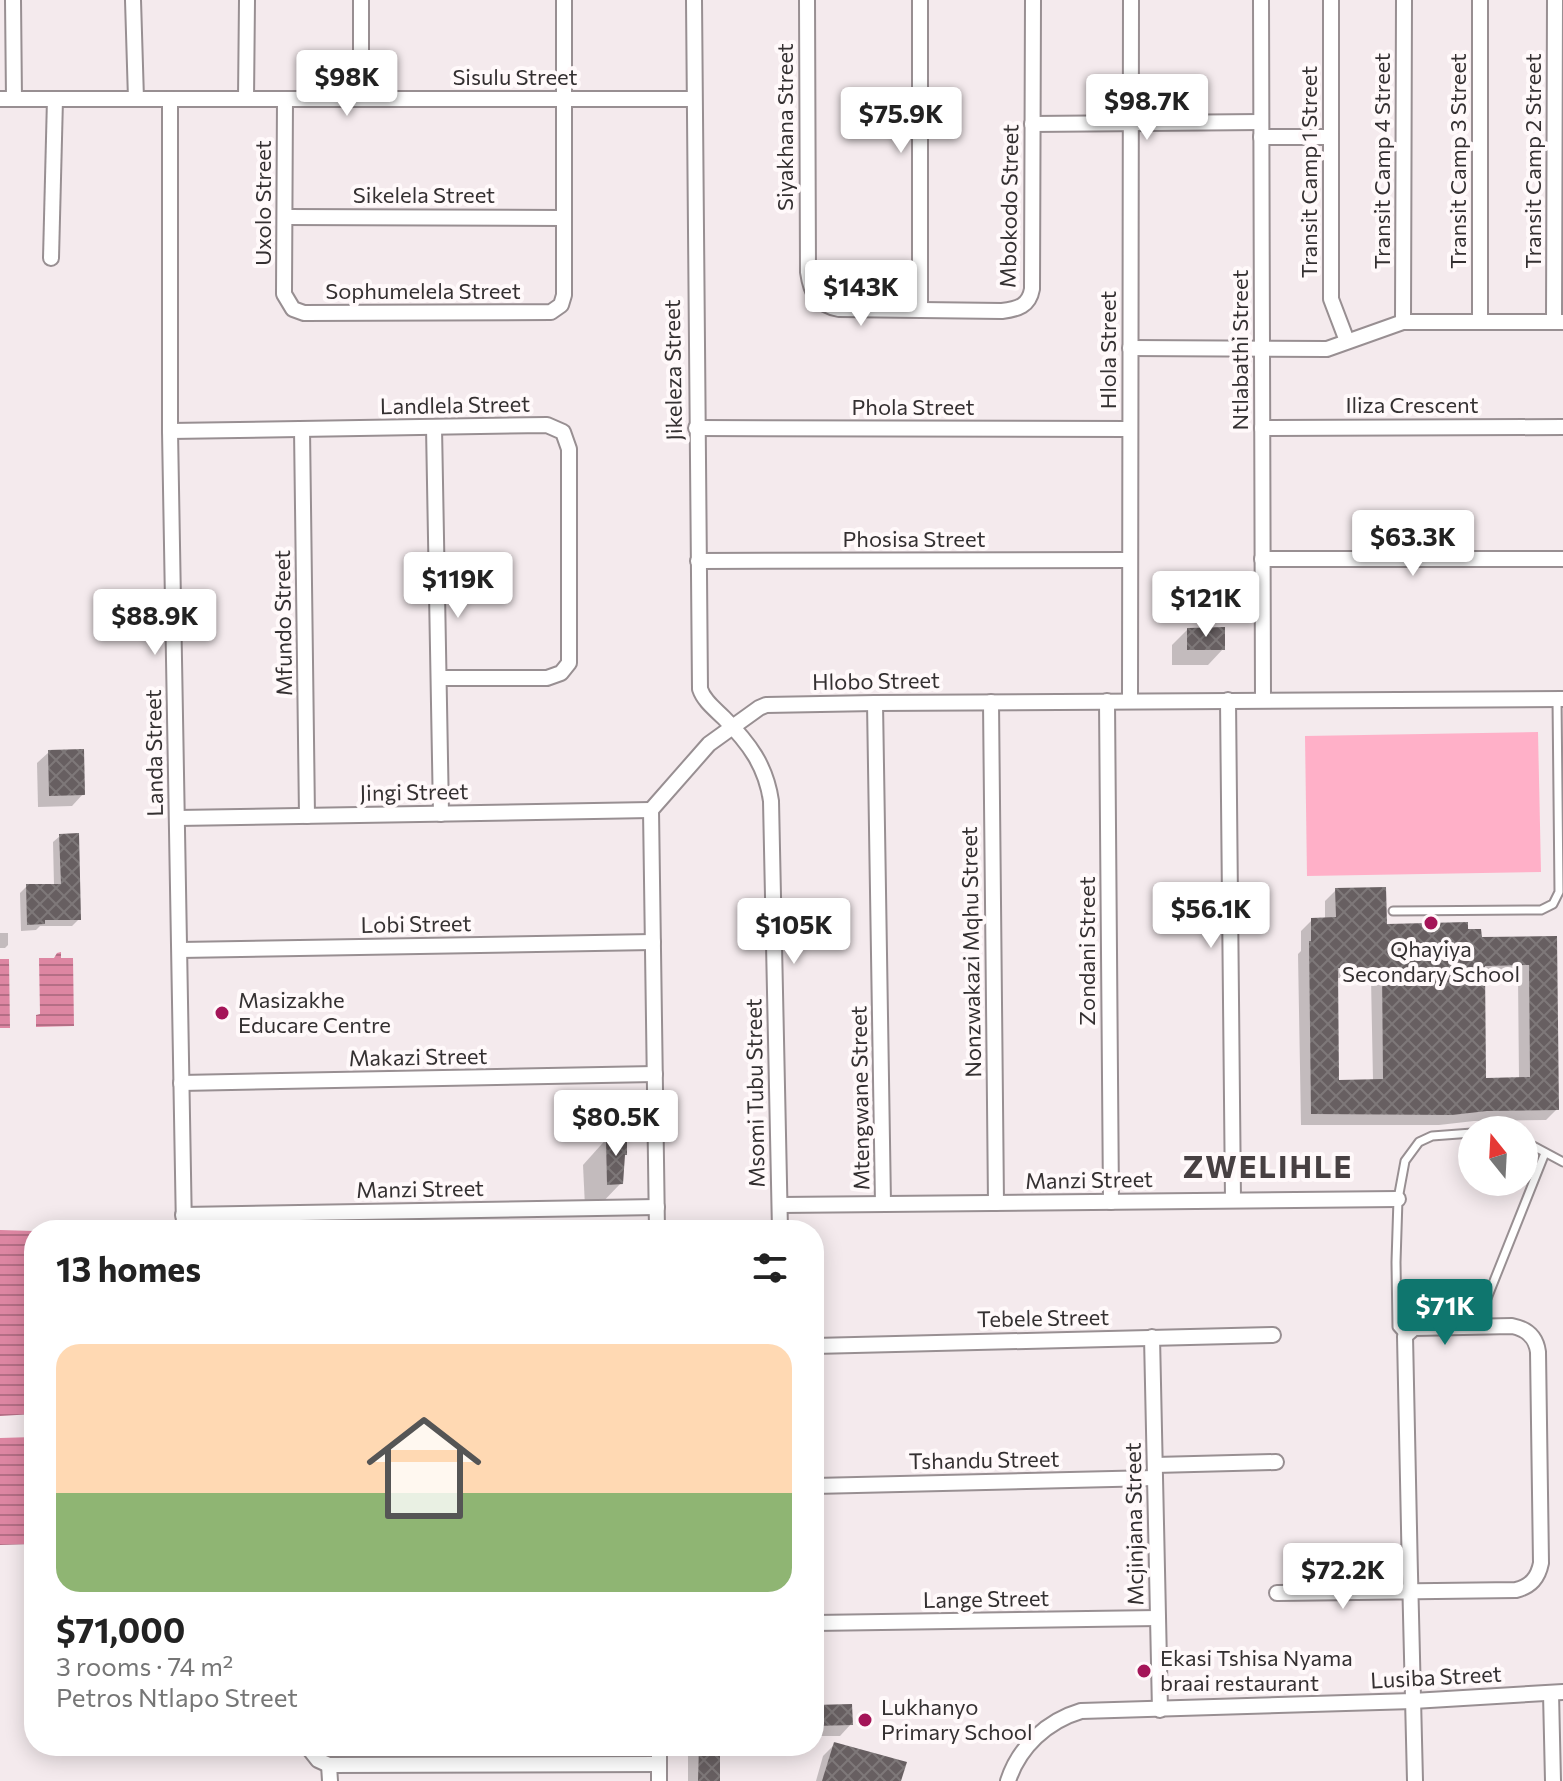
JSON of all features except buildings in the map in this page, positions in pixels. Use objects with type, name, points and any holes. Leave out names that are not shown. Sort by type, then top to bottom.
[{"type":"street","points":[[7,99],[13,0]]},
{"type":"street","points":[[133,0],[136,99]]},
{"type":"street","points":[[246,99],[247,0]]},
{"type":"street","points":[[361,0],[361,99]]},
{"type":"street","points":[[564,0],[564,218]]},
{"type":"street","name":"Jikeleza Street","points":[[694,0],[700,689],[704,698],[733,727]]},
{"type":"street","name":"Siyakhana Street","points":[[807,0],[808,272],[817,300]]},
{"type":"street","points":[[920,0],[920,309]]},
{"type":"street","name":"Mbokodo Street","points":[[817,300],[827,307],[839,309],[1015,310],[1030,296],[1033,0]]},
{"type":"street","name":"Hlola Street","points":[[1130,701],[1131,0]]},
{"type":"street","name":"Ntlabathi Street","points":[[1261,0],[1263,700]]},
{"type":"street","name":"Transit Camp 1 Street","points":[[1331,0],[1331,299],[1347,341]]},
{"type":"street","name":"Transit Camp 4 Street","points":[[1403,322],[1404,0]]},
{"type":"street","name":"Transit Camp 3 Street","points":[[1480,0],[1480,322]]},
{"type":"street","name":"Transit Camp 2 Street","points":[[1555,0],[1558,322]]},
{"type":"street","name":"Sisulu Street","points":[[7,99],[694,99]]},
{"type":"street","points":[[51,258],[55,99]]},
{"type":"street","name":"Landa Street","points":[[170,99],[170,431],[184,1220]]},
{"type":"street","name":"Uxolo Street","points":[[285,99],[284,294],[290,306]]},
{"type":"street","points":[[1032,124],[1130,123],[1261,129],[1331,137]]},
{"type":"street","name":"Sikelela Street","points":[[285,217],[564,218]]},
{"type":"street","name":"Sophumelela Street","points":[[290,306],[304,313],[545,313],[557,310],[564,295],[564,218]]},
{"type":"street","points":[[1130,348],[1327,349],[1403,322],[1558,322]]},
{"type":"street","name":"Landlela Street","points":[[170,431],[547,425],[563,432],[569,449],[569,663],[561,673],[547,678],[440,678]]},
{"type":"street","points":[[434,427],[441,814]]},
{"type":"street","name":"Iliza Crescent","points":[[1262,428],[1563,427]]},
{"type":"street","name":"Phola Street","points":[[696,428],[1130,429]]},
{"type":"street","name":"Mfundo Street","points":[[302,429],[307,816]]},
{"type":"street","points":[[1262,559],[1563,559]]},
{"type":"street","name":"Phosisa Street","points":[[698,561],[1130,560]]},
{"type":"street","name":"Hlobo Street","points":[[651,810],[709,744],[766,705],[1560,699]]},
{"type":"street","points":[[1228,700],[1233,1200]]},
{"type":"street","name":"Zondani Street","points":[[1107,701],[1111,1202]]},
{"type":"street","name":"Nonzwakazi Mqhu Street","points":[[991,702],[996,1203]]},
{"type":"street","name":"Mtengwane Street","points":[[875,703],[883,1204]]},
{"type":"street","name":"Msomi Tubu Street","points":[[733,727],[758,758],[769,784],[771,801],[780,1220]]},
{"type":"street","points":[[651,810],[657,1220]]},
{"type":"street","name":"Jingi Street","points":[[177,818],[651,810]]},
{"type":"street","name":"Lobi Street","points":[[180,950],[653,942]]},
{"type":"street","name":"Makazi Street","points":[[181,1083],[655,1074]]},
{"type":"street","name":"Manzi Street","points":[[780,1205],[1398,1199]]},
{"type":"street","name":"Manzi Street","points":[[247,1220],[657,1207]]},
{"type":"street","points":[[1277,1593],[1409,1591],[1516,1590],[1530,1584],[1539,1572],[1538,1347],[1532,1336],[1519,1328],[1475,1327],[1414,1328],[1405,1336],[1409,1591],[1415,1781]]},
{"type":"street","name":"Tebele Street","points":[[824,1346],[1273,1335]]},
{"type":"street","name":"Mcjinjana Street","points":[[1152,1337],[1160,1710]]},
{"type":"street","name":"Tshandu Street","points":[[824,1486],[1155,1472],[1276,1462]]},
{"type":"street","name":"Lange Street","points":[[824,1623],[1158,1618]]},
{"type":"street","points":[[1553,1781],[1557,1692]]},
{"type":"street","name":"Lusiba Street","points":[[1008,1781],[1017,1761],[1036,1736],[1067,1715],[1095,1710],[1413,1701],[1557,1692]]},
{"type":"street","points":[[315,1756],[329,1765],[658,1764]]},
{"type":"street","points":[[658,1756],[659,1781]]},
{"type":"street","points":[[329,1765],[330,1781]]},
{"type":"lane","points":[[1393,911],[1541,910],[1553,904],[1559,892],[1560,699]]},
{"type":"lane","points":[[1405,1336],[1397,1327],[1398,1199],[1405,1161],[1419,1142],[1432,1136],[1458,1134]]},
{"type":"lane","points":[[1538,1149],[1563,1162]]},
{"type":"lane","points":[[1475,1327],[1545,1153]]},
{"type":"shaded area","points":[[1538,732],[1541,872],[1307,876],[1305,736]]},
{"type":"shaded area","points":[[61,952],[61,958],[73,958],[74,1026],[36,1027],[36,1015],[40,1014],[39,958],[54,958]]},
{"type":"shaded area","points":[[0,959],[9,959],[10,1028],[0,1028]]},
{"type":"shaded area","points":[[0,1230],[24,1231],[24,1415],[0,1416]]},
{"type":"shaded area","points":[[24,1437],[24,1544],[0,1545],[0,1438]]},
{"type":"place","name":"Qhayiya Secondary School","points":[[1431,923]]},
{"type":"place","name":"Masizakhe Educare Centre","points":[[222,1013]]},
{"type":"place","name":"Ekasi Tshisa Nyama braai restaurant","points":[[1144,1671]]},
{"type":"place","name":"Lukhanyo Primary School","points":[[865,1720]]},
{"type":"district","name":"ZWELIHLE","points":[[1268,1168]]}]
